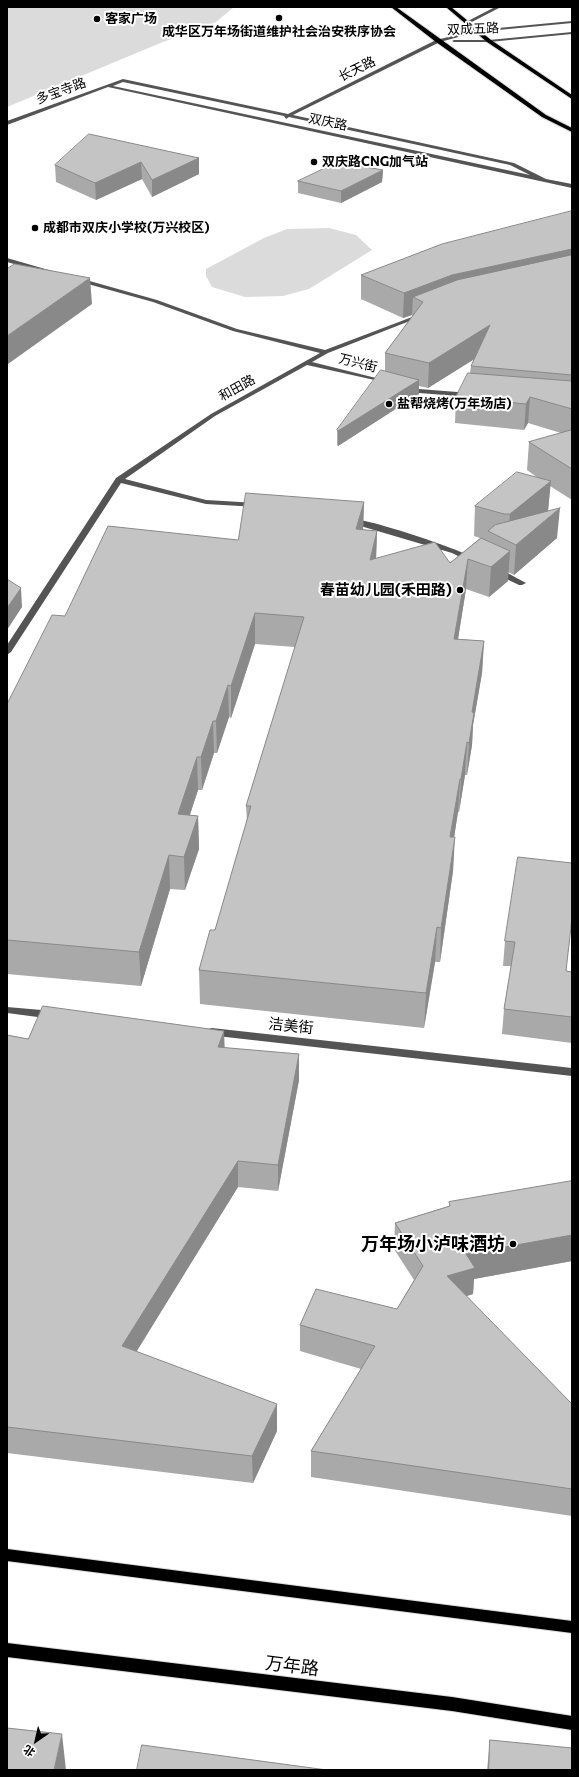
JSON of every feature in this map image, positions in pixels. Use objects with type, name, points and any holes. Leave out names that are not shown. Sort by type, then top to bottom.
[{"type":"main road","points":[[393,7],[438,41],[544,116],[572,130]]},
{"type":"main road","points":[[448,7],[489,41],[572,97]]},
{"type":"main road","points":[[7,1555],[572,1627]]},
{"type":"main road","name":"万年路","points":[[7,1650],[452,1704],[572,1723]]},
{"type":"street","points":[[466,23],[500,7]]},
{"type":"street","name":"双成五路","points":[[438,41],[477,31],[572,22]]},
{"type":"street","name":"双成五路","points":[[438,41],[489,41],[572,32]]},
{"type":"street","name":"长天路","points":[[286,117],[438,41]]},
{"type":"street","name":"双庆路","points":[[123,80],[286,117],[512,164],[544,180]]},
{"type":"street","name":"多宝寺路","points":[[7,123],[123,80]]},
{"type":"street","name":"双庆路","points":[[108,86],[572,186]]},
{"type":"street","points":[[7,260],[59,274]]},
{"type":"street","points":[[74,278],[156,301],[235,330],[326,352]]},
{"type":"street","name":"和田路","points":[[7,652],[119,480],[213,415],[326,352],[432,311]]},
{"type":"street","name":"万兴街","points":[[306,363],[419,391],[480,395]]},
{"type":"street","points":[[119,480],[206,502],[266,506]]},
{"type":"street","points":[[341,519],[364,522],[455,551],[522,583]]},
{"type":"street","points":[[7,1010],[62,1016]]},
{"type":"street","name":"洁美街","points":[[203,1031],[572,1072]]},
{"type":"shaded area","points":[[7,7],[234,7],[216,22],[158,44],[7,107]]},
{"type":"shaded area","points":[[329,228],[356,235],[372,250],[309,289],[283,296],[245,297],[212,287],[206,276],[206,269],[264,238],[287,229]]},
{"type":"building","points":[[89,134],[199,158],[152,180],[141,162],[95,183],[55,165]]},
{"type":"building","points":[[338,162],[383,170],[341,191],[298,181]]},
{"type":"building","points":[[572,211],[572,249],[452,275],[404,293],[361,275],[442,244]]},
{"type":"building","points":[[572,255],[572,375],[471,366],[490,325],[429,363],[385,353],[423,302],[413,297],[457,280]]},
{"type":"building","points":[[15,264],[90,278],[7,336],[7,269]]},
{"type":"building","points":[[381,370],[419,380],[338,431],[337,430]]},
{"type":"building","points":[[468,373],[572,381],[572,409],[530,397],[526,404],[456,397]]},
{"type":"building","points":[[572,430],[572,469],[529,442]]},
{"type":"building","points":[[517,472],[551,481],[510,514],[504,514],[475,506]]},
{"type":"building","points":[[246,493],[364,502],[356,529],[377,531],[370,560],[435,542],[450,563],[481,538],[510,551],[491,567],[468,559],[454,639],[484,641],[472,712],[474,713],[469,743],[467,742],[450,837],[455,837],[441,928],[437,927],[426,993],[199,970],[210,930],[215,930],[251,806],[246,806],[304,617],[255,613],[231,686],[228,685],[216,721],[213,721],[201,757],[197,757],[178,814],[198,816],[184,857],[169,855],[139,952],[7,940],[7,704],[52,615],[65,616],[108,526],[238,540]]},
{"type":"building","points":[[560,508],[516,545],[488,531],[495,525]]},
{"type":"building","points":[[7,579],[21,588],[7,608]]},
{"type":"building","points":[[518,857],[572,863],[572,918],[566,971],[572,972],[572,1017],[504,1009],[515,942],[505,941]]},
{"type":"building","points":[[43,1006],[224,1031],[218,1047],[299,1054],[278,1165],[238,1161],[122,1346],[277,1404],[252,1456],[7,1427],[7,1035],[28,1039]]},
{"type":"building","points":[[572,1181],[572,1235],[466,1254],[475,1268],[447,1276],[572,1404],[572,1489],[311,1451],[375,1346],[300,1325],[316,1289],[397,1309],[423,1266],[395,1223],[450,1206],[449,1202]]},
{"type":"building","points":[[7,1728],[62,1734],[54,1770],[7,1770]]},
{"type":"building","points":[[490,1740],[572,1748],[572,1770],[489,1770]]},
{"type":"building","points":[[142,1745],[327,1770],[137,1770]]},
{"type":"place","name":"成华区万年场街道维护社会治安秩序协会","points":[[279,18]]},
{"type":"place","name":"客家广场","points":[[97,19]]},
{"type":"place","name":"双庆路CNG加气站","points":[[314,162]]},
{"type":"place","name":"成都市双庆小学校(万兴校区)","points":[[35,228]]},
{"type":"place","name":"盐帮烧烤(万年场店)","points":[[389,404]]},
{"type":"place","name":"春苗幼儿园(禾田路)","points":[[460,590]]},
{"type":"place","name":"万年场小泸味酒坊","points":[[513,1244]]}]
